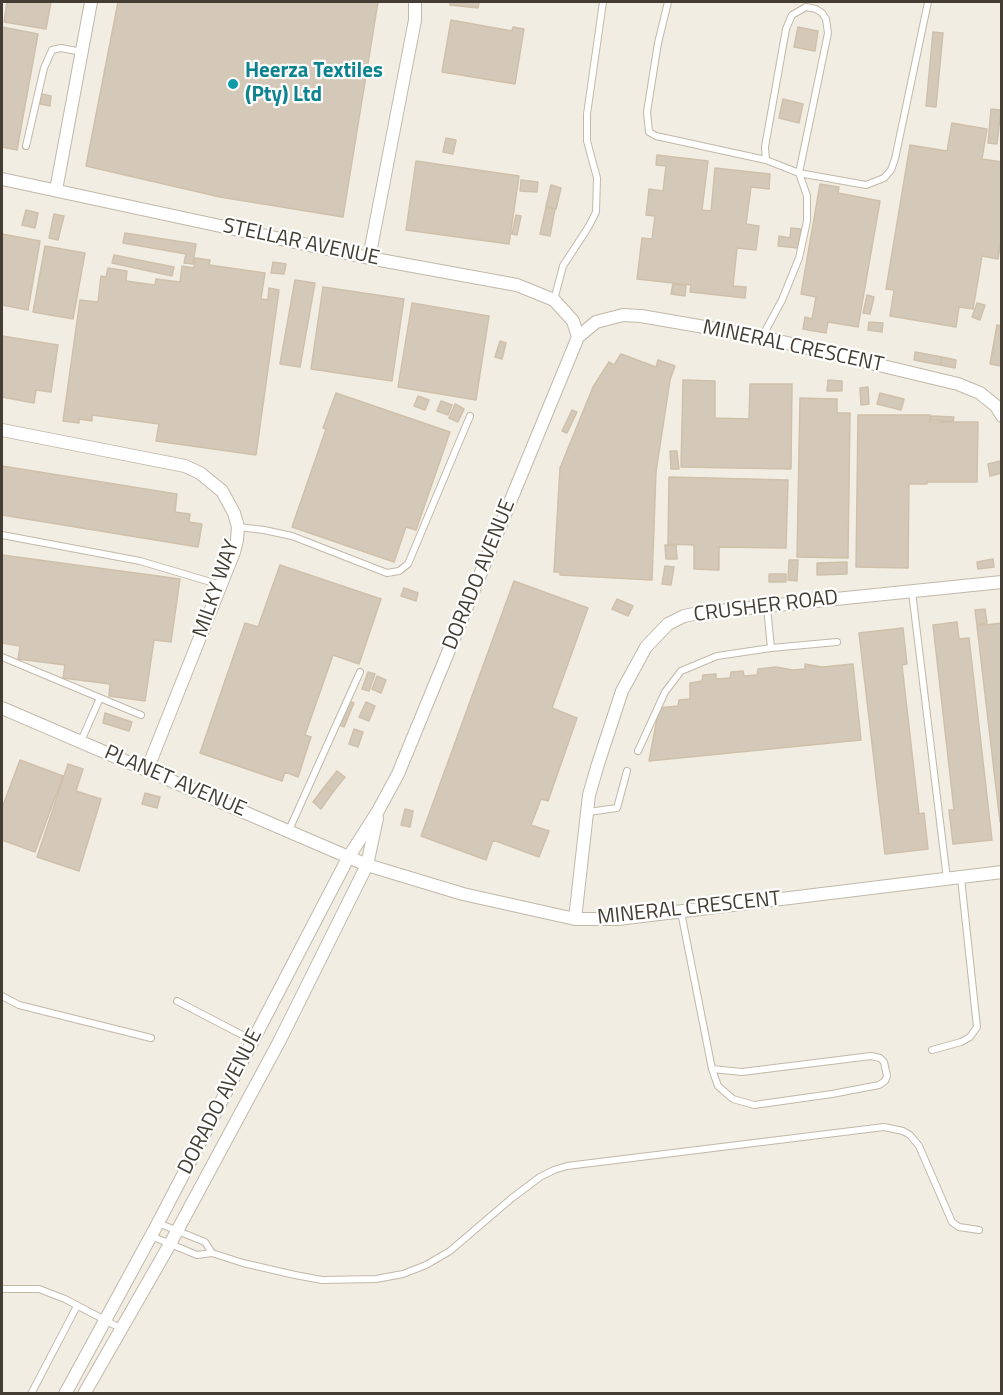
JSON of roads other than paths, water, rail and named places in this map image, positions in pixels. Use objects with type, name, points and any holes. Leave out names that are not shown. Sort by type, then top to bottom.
[{"type":"street","points":[[56,190],[91,2]]},
{"type":"street","points":[[369,258],[415,20],[415,2]]},
{"type":"street","name":"STELLAR AVENUE","points":[[2,179],[369,258],[517,285],[554,300],[573,321],[578,337]]},
{"type":"street","name":"MINERAL CRESCENT","points":[[578,337],[596,322],[623,315],[641,316],[762,337],[958,384],[980,393],[996,406],[1002,416]]},
{"type":"street","name":"DORADO AVENUE","points":[[65,1394],[152,1236],[348,858],[398,774],[578,337]]},
{"type":"street","name":"MILKY WAY","points":[[2,430],[185,466],[200,473],[222,491],[234,513],[238,527],[234,552],[147,770]]},
{"type":"street","name":"CRUSHER ROAD","points":[[575,920],[592,784],[622,691],[646,647],[668,624],[684,616],[1002,582]]},
{"type":"street","name":"PLANET AVENUE","points":[[2,708],[289,830],[348,858]]},
{"type":"street","name":"DORADO AVENUE","points":[[84,1394],[170,1244],[280,1040],[368,865],[378,811]]},
{"type":"street","name":"MINERAL CRESCENT","points":[[348,858],[463,894],[575,920],[618,919],[681,912],[1002,872]]},
{"type":"lane","points":[[554,300],[563,266],[596,212],[597,178],[587,141],[587,114],[603,2]]},
{"type":"lane","points":[[668,2],[658,43],[647,112],[649,132],[664,139],[766,160],[799,173],[866,185],[884,178],[891,170],[895,159],[928,2]]},
{"type":"lane","points":[[762,337],[782,300],[799,258],[807,221],[807,196],[799,173],[828,33],[826,19],[816,9],[800,9],[792,15],[786,29],[765,147],[766,160]]},
{"type":"lane","points":[[26,146],[44,68],[52,50],[61,48],[82,52]]},
{"type":"lane","points":[[238,527],[292,536],[387,573],[399,571],[408,564],[470,416]]},
{"type":"lane","points":[[2,535],[140,561],[222,585]]},
{"type":"lane","points":[[912,591],[947,880]]},
{"type":"lane","points":[[767,606],[771,648]]},
{"type":"lane","points":[[638,751],[665,692],[681,671],[717,656],[837,642]]},
{"type":"lane","points":[[2,657],[141,715]]},
{"type":"lane","points":[[289,830],[360,672]]},
{"type":"lane","points":[[81,741],[100,698]]},
{"type":"lane","points":[[587,812],[617,808],[627,771]]},
{"type":"lane","points":[[932,1050],[970,1038],[977,1027],[961,878]]},
{"type":"lane","points":[[681,912],[712,1069],[718,1086],[733,1099],[754,1105],[871,1088],[885,1081],[887,1076],[884,1062],[880,1058],[871,1056],[731,1073],[712,1069]]},
{"type":"lane","points":[[2,996],[19,1005],[151,1038]]},
{"type":"lane","points":[[177,1001],[252,1040]]},
{"type":"lane","points":[[152,1236],[197,1255],[212,1253],[243,1263],[322,1280],[350,1281],[385,1278],[426,1265],[450,1251],[540,1177],[567,1166],[884,1127],[903,1131],[919,1146],[952,1222],[959,1227],[979,1230]]},
{"type":"lane","points":[[158,1223],[205,1242],[212,1253]]},
{"type":"lane","points":[[2,1289],[39,1289],[120,1328]]},
{"type":"lane","points":[[31,1394],[77,1306]]},
{"type":"place","name":"Heerza Textiles (Pty) Ltd","points":[[233,84]]}]
